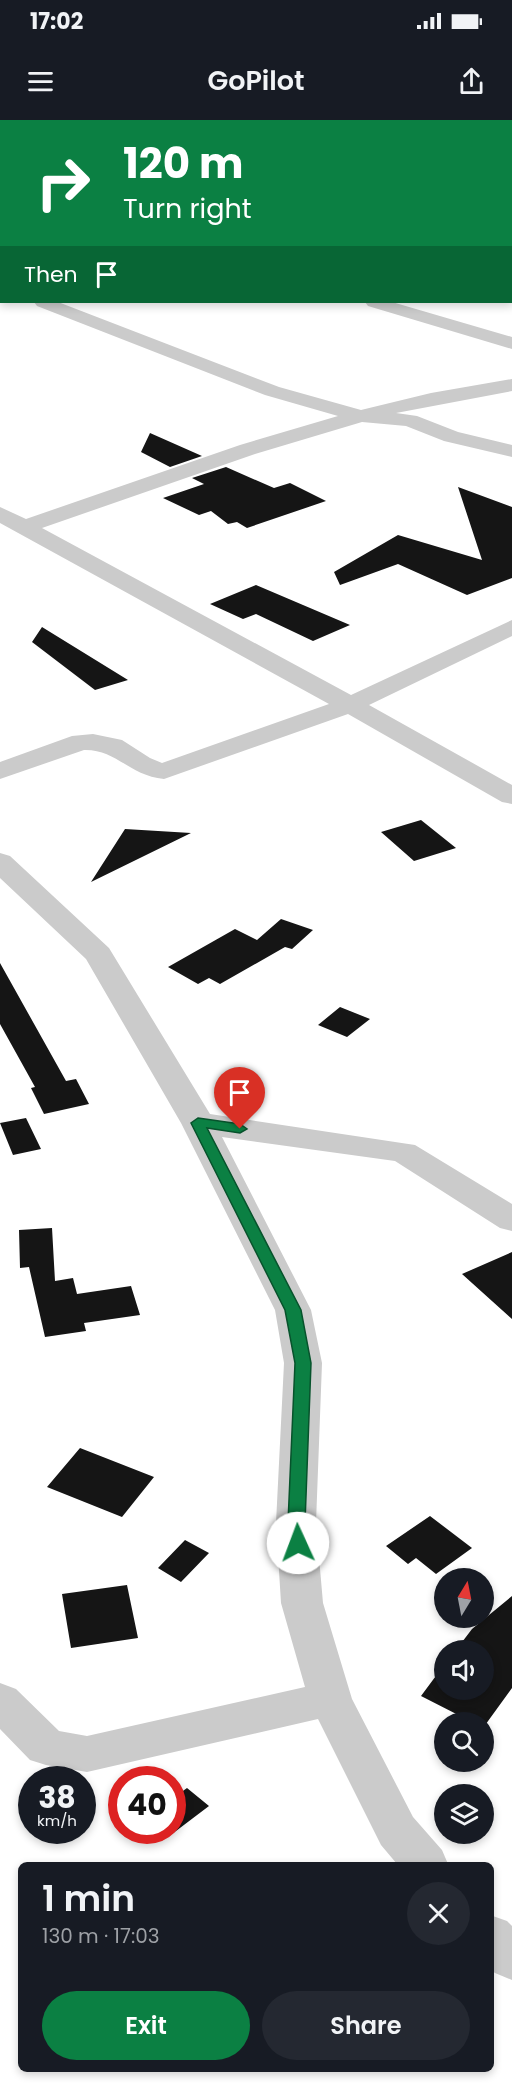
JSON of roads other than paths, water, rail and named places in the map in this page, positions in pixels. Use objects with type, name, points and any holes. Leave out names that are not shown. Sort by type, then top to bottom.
[{"type":"street","points":[[46,303],[272,391],[362,416],[411,420],[469,442],[512,451]]},
{"type":"street","points":[[377,303],[512,343]]},
{"type":"street","points":[[24,527],[255,447],[428,399],[512,385]]},
{"type":"street","points":[[428,399],[426,410],[433,429]]},
{"type":"street","points":[[0,514],[512,796]]},
{"type":"street","points":[[0,771],[81,742],[95,741],[113,746],[148,769],[164,771],[350,705],[512,627]]},
{"type":"street","points":[[0,862],[98,954],[198,1123],[293,1310],[303,1363],[296,1523],[302,1603],[330,1699],[397,1831],[424,1862]]},
{"type":"street","points":[[198,1123],[403,1152],[512,1220]]},
{"type":"street","points":[[0,1701],[46,1747],[87,1754],[330,1699]]},
{"type":"street","points":[[494,1940],[512,1958]]}]
